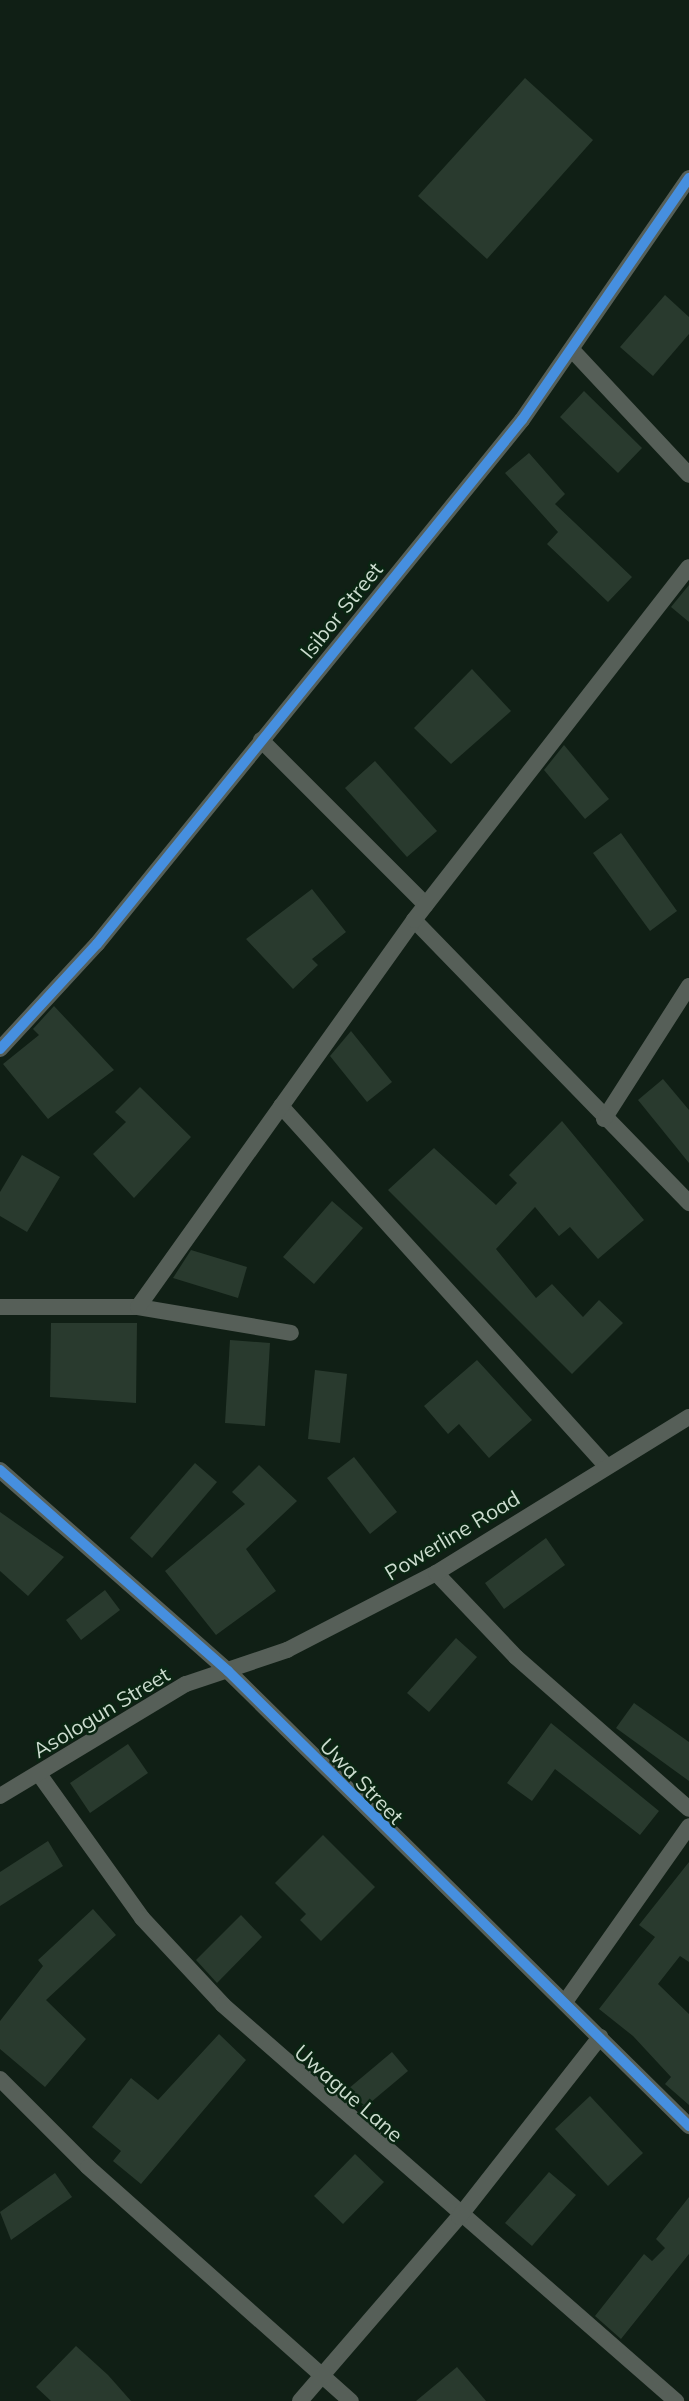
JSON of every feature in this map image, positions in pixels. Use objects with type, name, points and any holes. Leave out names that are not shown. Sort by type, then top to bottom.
[{"type":"street","name":"Isibor Street","points":[[0,1049],[97,944],[573,352],[689,178]]},
{"type":"street","points":[[573,352],[689,475]]},
{"type":"street","points":[[138,1307],[414,920],[689,567]]},
{"type":"street","points":[[261,740],[426,905]]},
{"type":"street","points":[[414,920],[604,1119],[689,1203]]},
{"type":"street","points":[[604,1119],[689,986]]},
{"type":"street","points":[[281,1106],[605,1465]]},
{"type":"street","points":[[0,1307],[138,1307],[291,1333]]},
{"type":"street","name":"Powerline Road","points":[[228,1671],[287,1650],[436,1573],[605,1465],[689,1417]]},
{"type":"street","points":[[0,1492],[6,1475]]},
{"type":"street","name":"Uwa Street","points":[[6,1475],[228,1671],[409,1856],[565,2002],[689,2126]]},
{"type":"street","points":[[436,1573],[516,1657],[689,1809]]},
{"type":"street","name":"Asologun Street","points":[[0,1796],[186,1684],[228,1671]]},
{"type":"street","name":"Uwague Lane","points":[[39,1774],[142,1917],[223,2005],[459,2217],[676,2401]]},
{"type":"street","points":[[565,2002],[689,1826]]},
{"type":"street","points":[[300,2401],[459,2217],[600,2037]]},
{"type":"street","points":[[0,2079],[351,2401]]},
{"type":"building","points":[[525,78],[593,140],[487,259],[418,196]]},
{"type":"building","points":[[665,295],[689,317],[689,334],[653,376],[620,347]]},
{"type":"building","points":[[584,391],[642,448],[618,473],[560,417]]},
{"type":"building","points":[[529,453],[565,494],[555,504],[632,577],[608,602],[547,544],[558,532],[505,473]]},
{"type":"building","points":[[689,585],[689,622],[671,607]]},
{"type":"building","points":[[472,669],[511,711],[451,764],[414,728]]},
{"type":"building","points":[[564,745],[609,799],[585,819],[544,770]]},
{"type":"building","points":[[375,761],[437,831],[407,857],[345,788]]},
{"type":"building","points":[[621,833],[677,911],[650,931],[593,853]]},
{"type":"building","points":[[312,889],[346,932],[312,959],[318,965],[293,989],[246,939]]},
{"type":"building","points":[[54,1006],[114,1070],[48,1119],[3,1064],[39,1035],[33,1029]]},
{"type":"building","points":[[351,1031],[392,1082],[367,1102],[330,1056]]},
{"type":"building","points":[[663,1079],[689,1110],[689,1163],[638,1100]]},
{"type":"building","points":[[140,1087],[191,1137],[134,1198],[93,1154],[126,1122],[115,1112]]},
{"type":"building","points":[[562,1121],[644,1220],[598,1259],[570,1227],[559,1236],[535,1207],[496,1249],[536,1298],[552,1284],[583,1317],[599,1300],[623,1323],[572,1374],[388,1190],[434,1148],[496,1205],[517,1183],[509,1175]]},
{"type":"building","points":[[22,1155],[60,1177],[27,1232],[0,1216],[0,1192]]},
{"type":"building","points":[[332,1201],[363,1228],[314,1284],[283,1257]]},
{"type":"building","points":[[191,1250],[247,1267],[238,1298],[173,1278]]},
{"type":"building","points":[[51,1323],[137,1323],[136,1403],[50,1397]]},
{"type":"building","points":[[230,1340],[270,1343],[265,1426],[225,1423]]},
{"type":"building","points":[[477,1360],[532,1420],[489,1458],[459,1424],[448,1434],[424,1406]]},
{"type":"building","points":[[315,1370],[347,1374],[340,1443],[308,1439]]},
{"type":"building","points":[[354,1457],[397,1512],[370,1534],[327,1478]]},
{"type":"building","points":[[195,1463],[217,1482],[152,1558],[130,1538]]},
{"type":"building","points":[[259,1465],[297,1501],[246,1549],[276,1591],[216,1635],[165,1571],[245,1504],[232,1492]]},
{"type":"building","points":[[0,1512],[64,1557],[28,1596],[0,1571]]},
{"type":"building","points":[[546,1538],[565,1565],[504,1609],[485,1583]]},
{"type":"building","points":[[105,1590],[120,1610],[81,1640],[66,1620]]},
{"type":"building","points":[[456,1638],[477,1657],[429,1712],[407,1693]]},
{"type":"building","points":[[634,1703],[689,1742],[689,1781],[616,1728]]},
{"type":"building","points":[[551,1723],[659,1811],[640,1835],[555,1769],[532,1801],[507,1783]]},
{"type":"building","points":[[128,1744],[148,1773],[90,1813],[70,1783]]},
{"type":"building","points":[[323,1835],[375,1887],[321,1941],[300,1920],[306,1914],[275,1883]]},
{"type":"building","points":[[48,1841],[63,1866],[0,1906],[0,1872]]},
{"type":"building","points":[[689,1862],[689,1962],[680,1956],[658,1984],[689,2014],[689,2105],[665,2084],[671,2077],[633,2036],[599,2009],[655,1937],[639,1925]]},
{"type":"building","points":[[93,1909],[116,1935],[46,2000],[86,2039],[45,2087],[0,2049],[0,2021],[43,1966],[38,1960]]},
{"type":"building","points":[[241,1915],[262,1937],[217,1983],[196,1960]]},
{"type":"building","points":[[219,2034],[246,2060],[141,2184],[113,2161],[121,2151],[92,2127],[131,2078],[158,2100]]},
{"type":"building","points":[[392,2052],[408,2071],[364,2108],[348,2089]]},
{"type":"building","points":[[590,2096],[643,2153],[608,2186],[555,2129]]},
{"type":"building","points":[[355,2154],[384,2182],[343,2224],[314,2196]]},
{"type":"building","points":[[549,2172],[576,2195],[532,2246],[505,2223]]},
{"type":"building","points":[[55,2173],[72,2197],[11,2240],[0,2212]]},
{"type":"building","points":[[689,2197],[689,2254],[621,2339],[595,2316],[644,2254],[652,2261],[665,2248],[656,2239]]},
{"type":"building","points":[[76,2346],[108,2375],[131,2401],[51,2401],[36,2387]]},
{"type":"building","points":[[457,2367],[486,2401],[416,2401]]},
{"type":"cycle path","points":[[0,1049],[97,944],[522,420],[689,178]]},
{"type":"cycle path","points":[[0,1470],[228,1671],[689,2126]]}]
